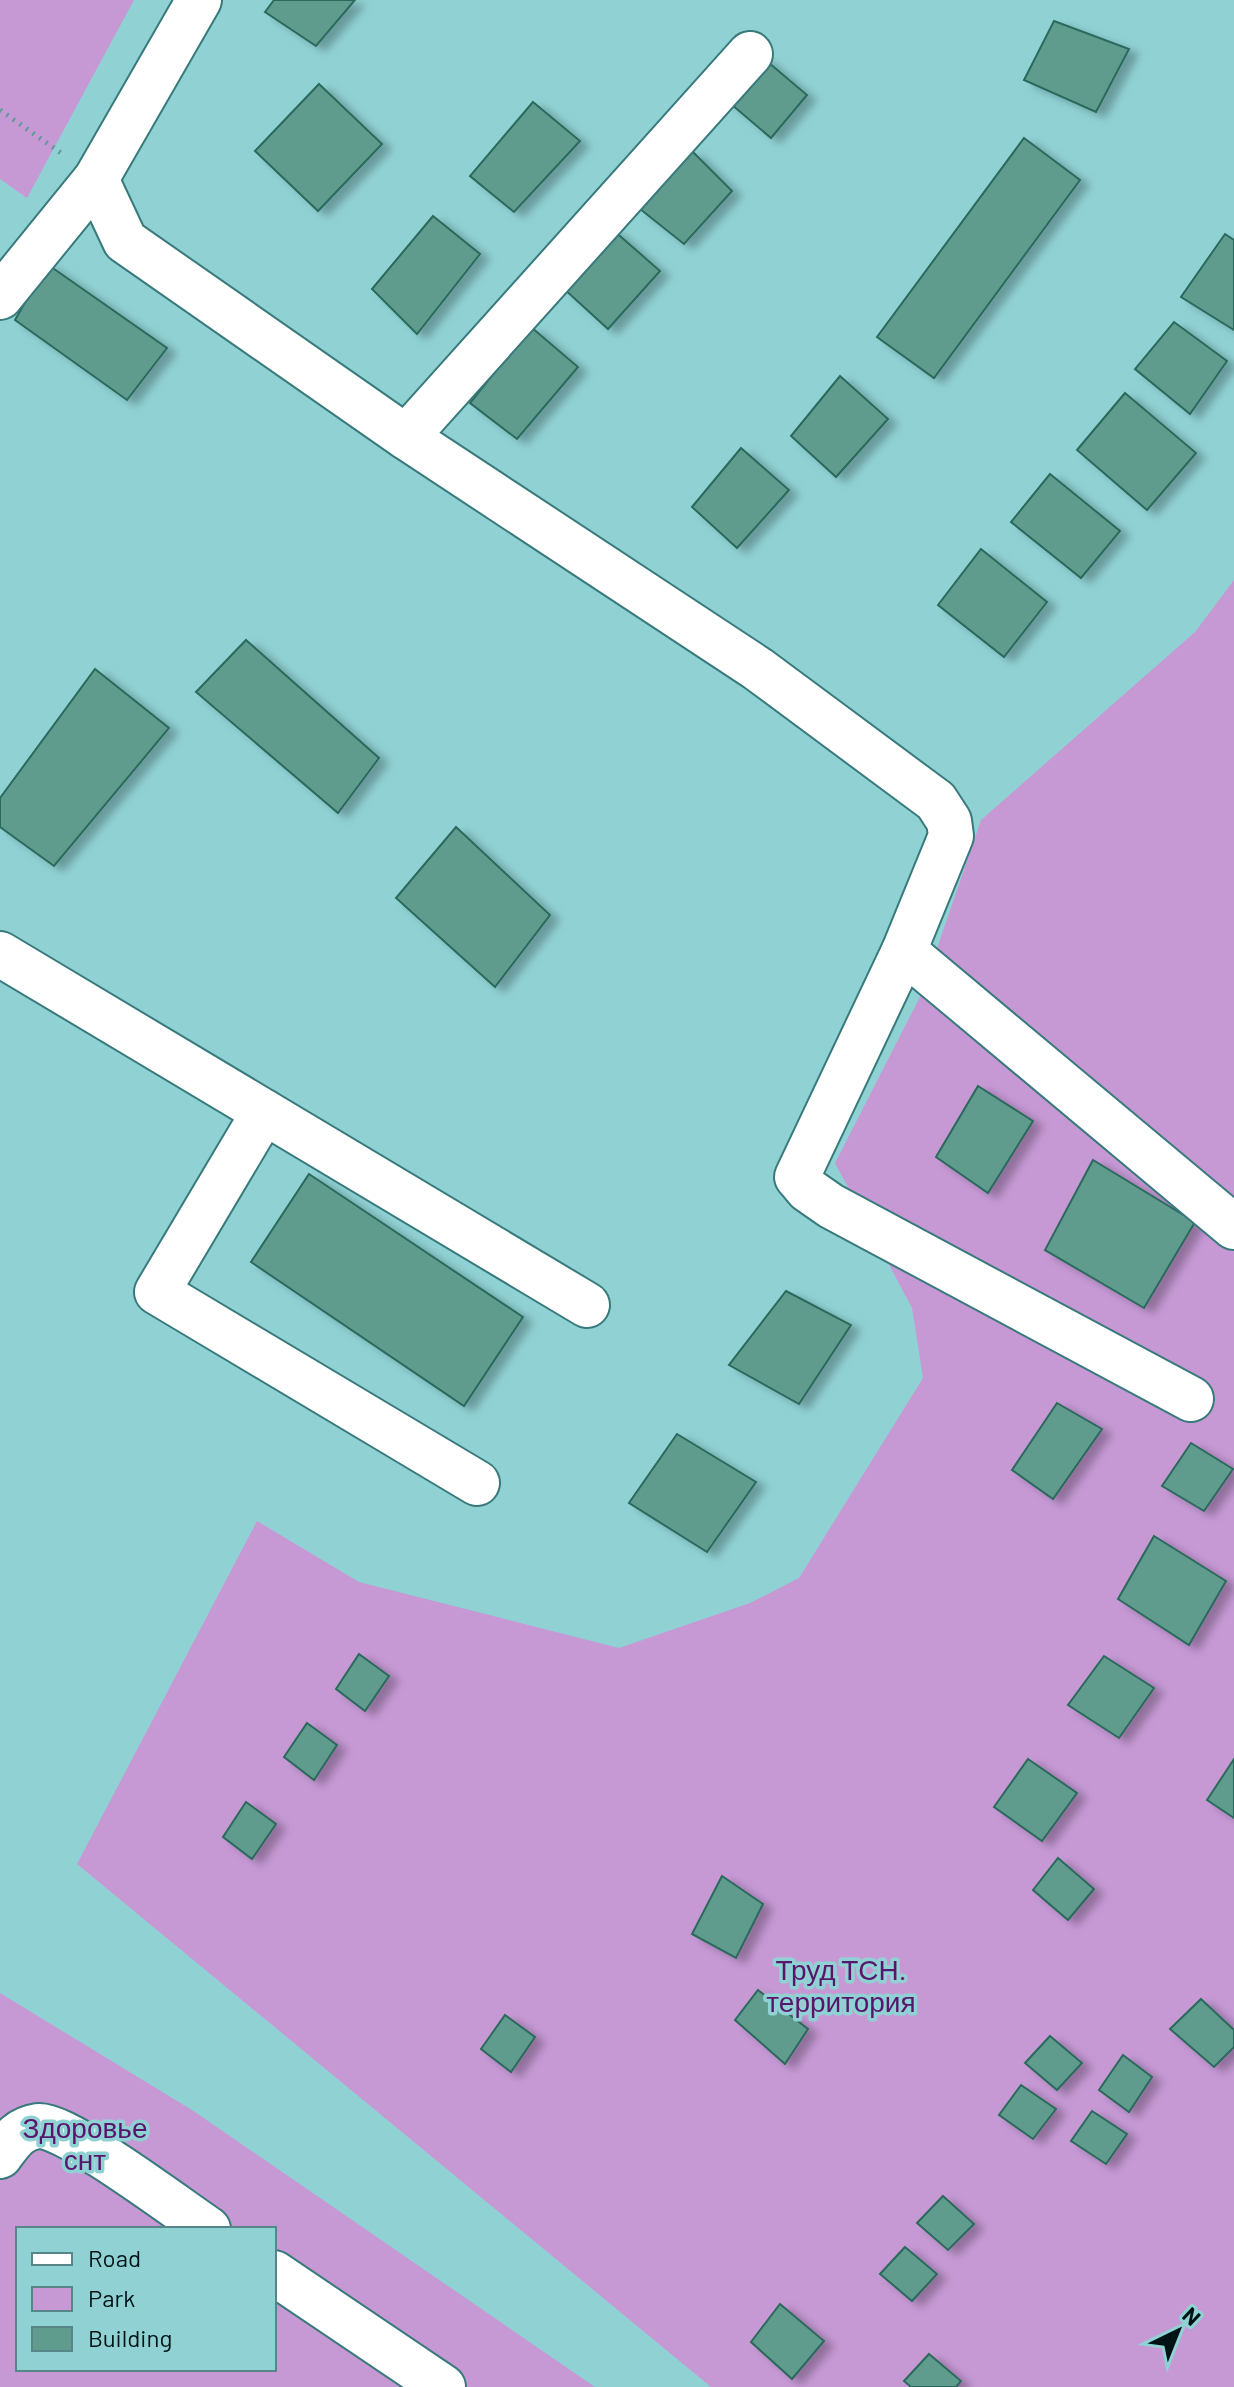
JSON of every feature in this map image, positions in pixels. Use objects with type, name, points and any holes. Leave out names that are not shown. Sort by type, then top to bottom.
[{"type":"street","points":[[0,297],[96,179],[199,0]]},
{"type":"street","points":[[406,437],[750,54]]},
{"type":"street","points":[[96,179],[125,241],[406,437],[758,669],[936,801],[949,821],[951,836],[904,951],[797,1177],[808,1190],[831,1206],[1191,1399]]},
{"type":"street","points":[[904,951],[1234,1227]]},
{"type":"street","points":[[0,954],[587,1305]]},
{"type":"street","points":[[264,1112],[157,1292],[477,1483]]},
{"type":"street","points":[[0,2156],[18,2133],[41,2125],[71,2137],[205,2227]]},
{"type":"street","points":[[276,2274],[443,2387]]},
{"type":"path","points":[[0,110],[96,179]]},
{"type":"green space","points":[[0,0],[134,0],[27,198],[0,179]]},
{"type":"green space","name":"Труд ТСН. территория","points":[[1234,580],[1234,2387],[711,2387],[77,1864],[257,1521],[359,1582],[619,1648],[750,1603],[799,1578],[923,1378],[912,1308],[835,1163],[921,995],[981,820],[1195,632]]},
{"type":"green space","name":"Здоровье снт","points":[[0,1993],[192,2110],[595,2387],[0,2387]]},
{"type":"building","points":[[274,0],[355,0],[316,46],[265,12]]},
{"type":"building","points":[[1054,21],[1129,49],[1096,112],[1024,80]]},
{"type":"building","points":[[762,57],[807,95],[771,138],[725,99]]},
{"type":"building","points":[[319,84],[382,144],[318,211],[255,151]]},
{"type":"building","points":[[533,102],[580,141],[514,212],[470,176]]},
{"type":"building","points":[[1024,138],[1080,180],[934,378],[877,337]]},
{"type":"building","points":[[692,151],[732,191],[684,244],[640,209]]},
{"type":"building","points":[[433,216],[480,254],[417,334],[372,289]]},
{"type":"building","points":[[612,229],[660,271],[608,329],[563,288]]},
{"type":"building","points":[[1225,234],[1234,240],[1234,330],[1181,297]]},
{"type":"building","points":[[47,264],[167,348],[127,400],[15,320]]},
{"type":"building","points":[[1174,322],[1227,361],[1190,414],[1135,369]]},
{"type":"building","points":[[531,327],[578,367],[517,439],[470,403]]},
{"type":"building","points":[[840,376],[888,419],[836,477],[791,436]]},
{"type":"building","points":[[1125,393],[1196,453],[1147,510],[1077,450]]},
{"type":"building","points":[[741,448],[789,490],[737,548],[692,507]]},
{"type":"building","points":[[1050,474],[1120,531],[1081,578],[1011,522]]},
{"type":"building","points":[[981,549],[1047,602],[1004,657],[938,605]]},
{"type":"building","points":[[246,640],[379,758],[338,813],[196,692]]},
{"type":"building","points":[[95,669],[169,728],[54,866],[0,827],[0,798]]},
{"type":"building","points":[[456,827],[550,915],[495,987],[396,898]]},
{"type":"building","points":[[978,1086],[1033,1121],[988,1193],[936,1157]]},
{"type":"building","points":[[1093,1160],[1195,1222],[1144,1308],[1045,1250]]},
{"type":"building","points":[[309,1174],[523,1317],[464,1406],[251,1262]]},
{"type":"building","points":[[786,1291],[851,1325],[799,1404],[729,1365]]},
{"type":"building","points":[[1057,1403],[1102,1429],[1053,1499],[1012,1470]]},
{"type":"building","points":[[677,1434],[756,1482],[707,1552],[629,1503]]},
{"type":"building","points":[[1191,1443],[1233,1469],[1204,1511],[1162,1486]]},
{"type":"building","points":[[1154,1536],[1226,1581],[1189,1645],[1118,1599]]},
{"type":"building","points":[[359,1654],[389,1676],[365,1711],[336,1689]]},
{"type":"building","points":[[1104,1656],[1154,1688],[1119,1738],[1068,1705]]},
{"type":"building","points":[[307,1723],[337,1745],[314,1780],[284,1757]]},
{"type":"building","points":[[1028,1759],[1077,1793],[1042,1841],[994,1807]]},
{"type":"building","points":[[1234,1759],[1234,1818],[1207,1800]]},
{"type":"building","points":[[246,1802],[276,1824],[252,1859],[223,1837]]},
{"type":"building","points":[[1058,1858],[1094,1889],[1068,1920],[1033,1890]]},
{"type":"building","points":[[722,1876],[763,1904],[736,1958],[692,1934]]},
{"type":"building","points":[[758,1990],[808,2029],[785,2064],[735,2020]]},
{"type":"building","points":[[1201,1999],[1234,2030],[1234,2047],[1214,2067],[1170,2029]]},
{"type":"building","points":[[505,2015],[535,2037],[511,2072],[481,2049]]},
{"type":"building","points":[[1050,2036],[1082,2063],[1057,2090],[1025,2063]]},
{"type":"building","points":[[1123,2055],[1152,2077],[1129,2112],[1099,2090]]},
{"type":"building","points":[[1021,2085],[1056,2109],[1033,2139],[999,2115]]},
{"type":"building","points":[[1092,2111],[1127,2134],[1106,2164],[1071,2141]]},
{"type":"building","points":[[943,2196],[974,2224],[948,2250],[917,2223]]},
{"type":"building","points":[[905,2247],[937,2274],[912,2301],[880,2274]]},
{"type":"building","points":[[780,2304],[824,2341],[792,2379],[751,2342]]},
{"type":"building","points":[[929,2354],[961,2381],[956,2387],[911,2387],[904,2381]]}]
